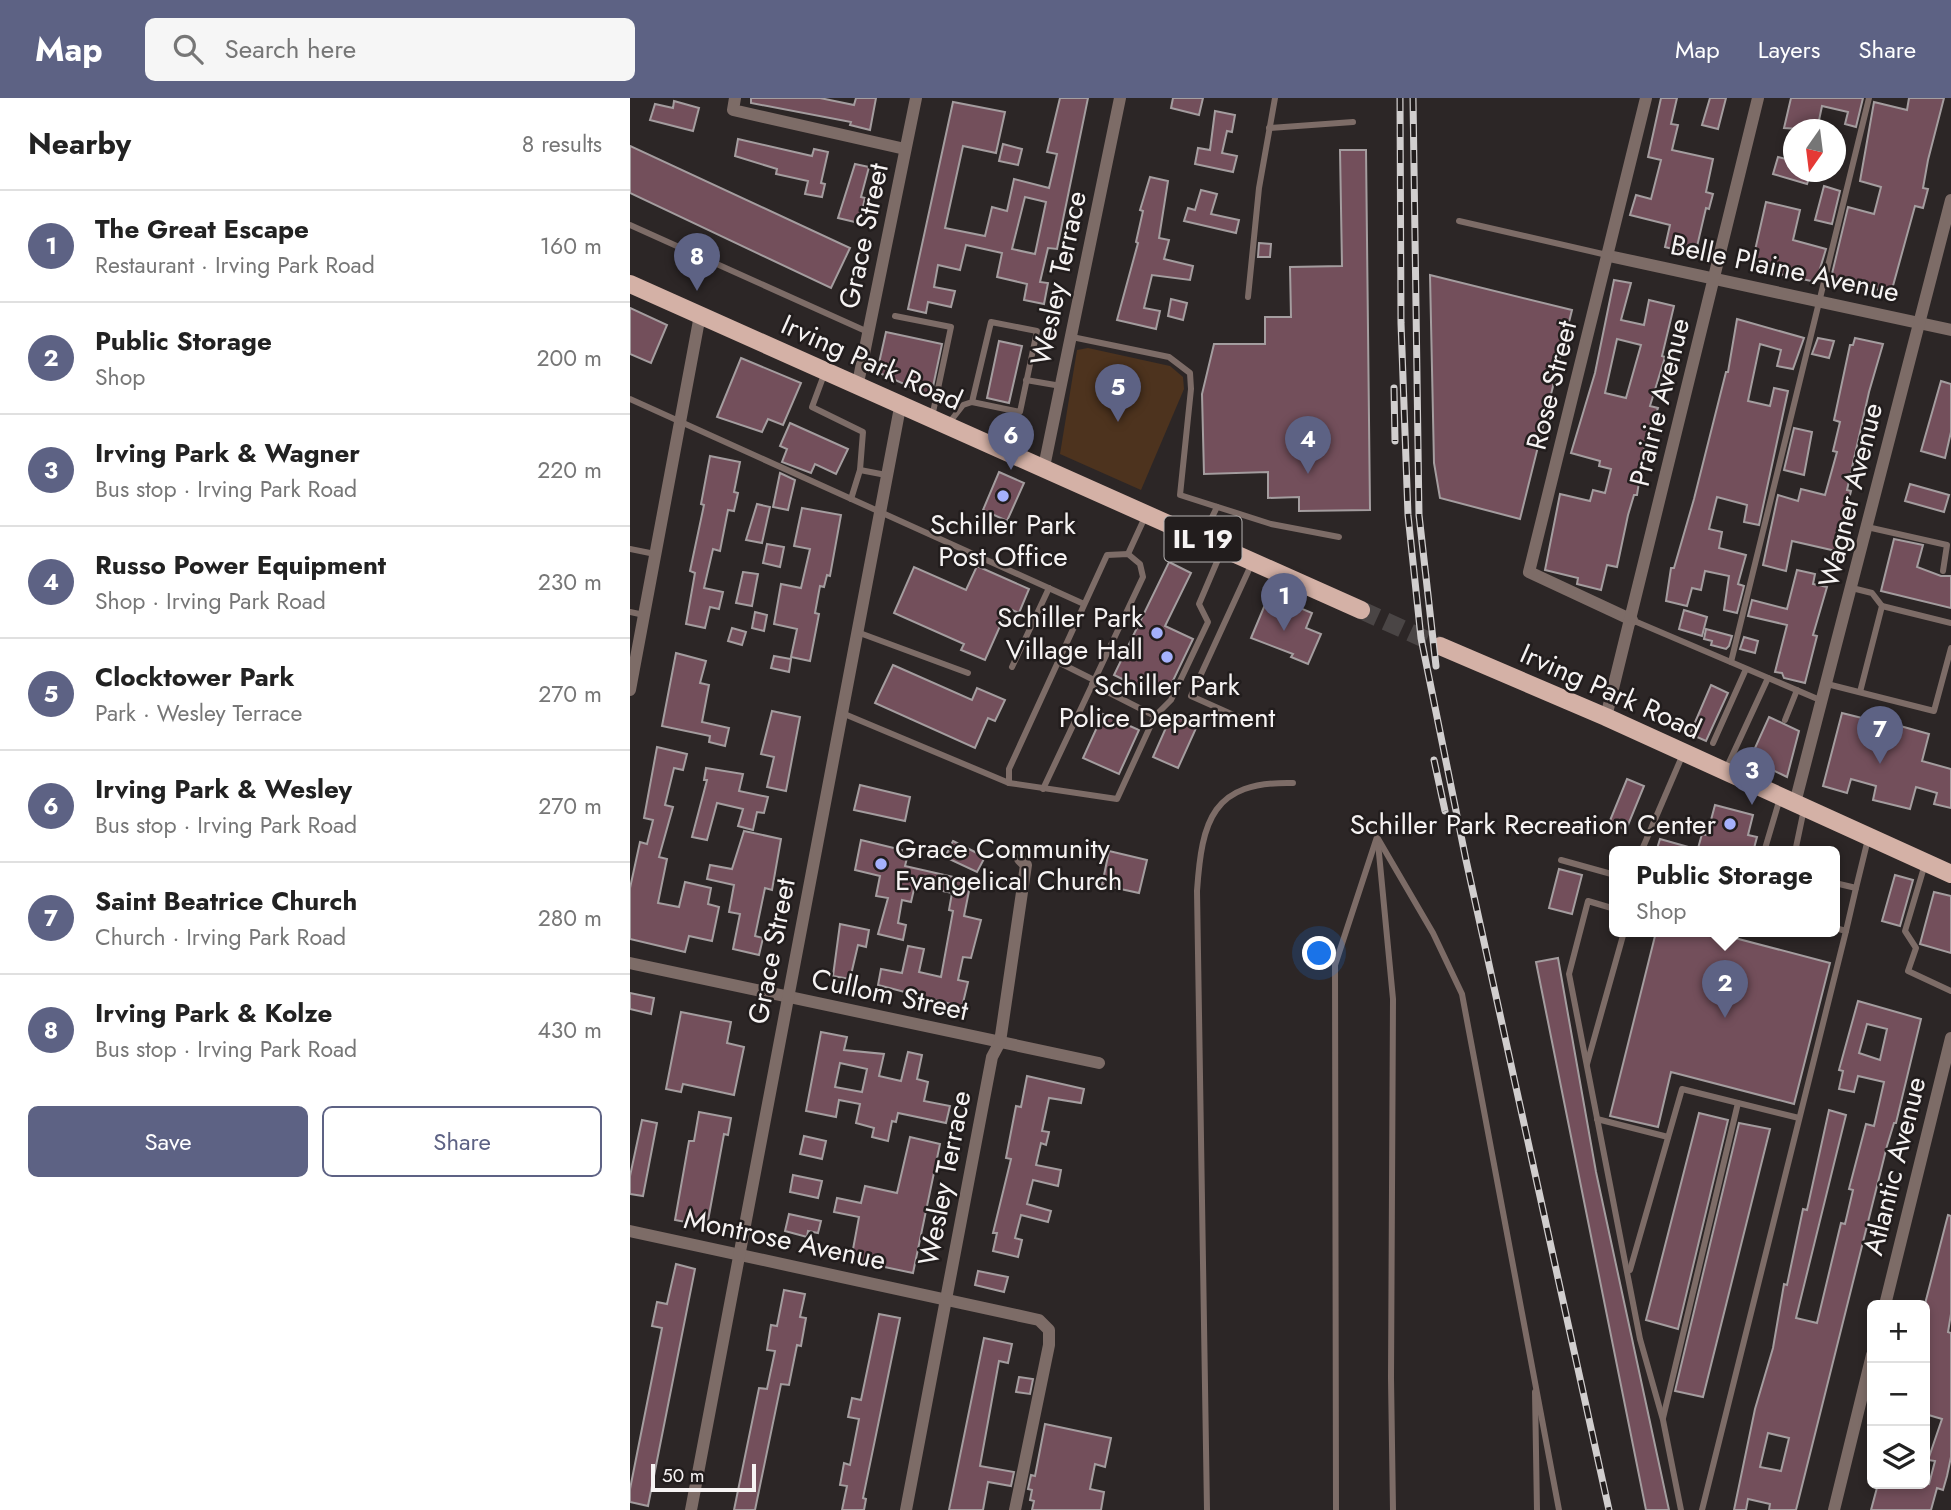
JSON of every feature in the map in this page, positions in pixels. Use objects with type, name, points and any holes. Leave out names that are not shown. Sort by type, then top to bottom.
[{"type":"main road","name":"Irving Park Road","points":[[630,284],[901,402],[1361,610]]},
{"type":"main road","name":"Irving Park Road","points":[[1440,646],[1606,717],[1951,874]]},
{"type":"street","points":[[735,98],[733,110],[905,149]]},
{"type":"street","name":"Grace Street","points":[[858,383],[916,98]]},
{"type":"street","name":"Wesley Terrace","points":[[1044,467],[1120,98]]},
{"type":"street","name":"Rose Street","points":[[1632,620],[1529,572],[1646,98]]},
{"type":"street","name":"Prairie Avenue","points":[[1606,717],[1632,620],[1758,98]]},
{"type":"street","name":"Wagner Avenue","points":[[1793,802],[1827,684],[1951,200]]},
{"type":"street","name":"Belle Plaine Avenue","points":[[1609,256],[1920,321],[1951,330]]},
{"type":"street","points":[[630,690],[700,315]]},
{"type":"street","name":"Grace Street","points":[[691,1510],[878,511],[901,402]]},
{"type":"street","name":"Wesley Terrace","points":[[906,1510],[992,1057],[1000,1042],[1026,865],[1020,859]]},
{"type":"street","name":"Cullom Street","points":[[630,963],[1099,1063]]},
{"type":"street","name":"Atlantic Avenue","points":[[1886,1300],[1951,1038]]},
{"type":"street","name":"Montrose Avenue","points":[[630,1231],[1039,1320],[1049,1330],[1016,1510]]},
{"type":"street","points":[[1834,1510],[1870,1363]]},
{"type":"lane","points":[[1248,297],[1275,98]]},
{"type":"lane","points":[[1731,663],[1869,98]]},
{"type":"lane","points":[[1269,128],[1353,122]]},
{"type":"lane","points":[[1459,220],[1609,256]]},
{"type":"lane","points":[[630,225],[868,332]]},
{"type":"lane","points":[[895,316],[951,327],[940,420]]},
{"type":"lane","points":[[940,420],[972,402],[1020,412],[1037,331],[991,322],[972,402]]},
{"type":"lane","points":[[1072,337],[1169,357],[1184,365],[1190,373],[1191,389],[1180,495],[1271,524],[1339,537]]},
{"type":"lane","points":[[826,370],[812,407],[863,432],[860,470],[851,499]]},
{"type":"lane","points":[[1026,380],[1061,386]]},
{"type":"lane","points":[[630,399],[1084,604]]},
{"type":"lane","points":[[860,470],[886,475]]},
{"type":"lane","points":[[1202,538],[1217,506]]},
{"type":"lane","points":[[1128,554],[1146,513]]},
{"type":"lane","points":[[1867,527],[1947,545],[1943,571]]},
{"type":"lane","points":[[840,712],[1009,783],[1117,799],[1155,716],[1171,700],[1208,622],[1199,604],[1223,548]]},
{"type":"lane","points":[[630,549],[655,554]]},
{"type":"lane","points":[[1009,783],[1009,769],[1107,555],[1128,554],[1140,564],[1143,577],[1043,789]]},
{"type":"lane","points":[[1247,721],[1192,696],[1253,561]]},
{"type":"lane","points":[[1012,667],[1049,588]]},
{"type":"lane","points":[[1852,588],[1872,593],[1882,606],[1951,623]]},
{"type":"lane","points":[[1860,692],[1882,606]]},
{"type":"lane","points":[[630,612],[644,615]]},
{"type":"lane","points":[[1632,620],[1822,701]]},
{"type":"lane","points":[[856,631],[968,673]]},
{"type":"lane","points":[[1827,684],[1934,711],[1951,648]]},
{"type":"lane","points":[[1058,662],[1155,716]]},
{"type":"lane","points":[[1713,743],[1746,669]]},
{"type":"lane","points":[[1725,771],[1768,678]]},
{"type":"lane","points":[[1785,720],[1797,690]]},
{"type":"lane","points":[[1643,846],[1683,752]]},
{"type":"lane","points":[[1207,1510],[1197,891],[1200,847],[1211,817],[1229,795],[1269,783],[1293,783]]},
{"type":"lane","points":[[1767,846],[1793,802]]},
{"type":"lane","points":[[1793,802],[1795,846]]},
{"type":"lane","points":[[1377,837],[1433,933],[1462,994],[1559,1510]]},
{"type":"lane","points":[[1336,1510],[1335,965],[1377,837]]},
{"type":"lane","points":[[1377,837],[1393,999],[1393,1510]]},
{"type":"lane","points":[[1702,1510],[1868,837]]},
{"type":"lane","points":[[1562,860],[1609,873]]},
{"type":"lane","points":[[1925,863],[1905,931],[1916,948],[1908,971],[1951,991]]},
{"type":"lane","points":[[1840,884],[1856,888]]},
{"type":"lane","points":[[1609,907],[1588,901],[1569,974],[1640,1339],[1663,1420],[1681,1510]]},
{"type":"lane","points":[[1840,929],[1846,931]]},
{"type":"lane","points":[[1587,1066],[1623,937]]},
{"type":"lane","points":[[1629,1274],[1682,1089],[1800,1118]]},
{"type":"lane","points":[[1663,1420],[1738,1103]]},
{"type":"lane","points":[[1597,1119],[1668,1137]]},
{"type":"lane","points":[[1535,1373],[1537,1510]]},
{"type":"shaded area","points":[[1088,348],[1170,366],[1183,377],[1184,389],[1141,490],[1060,454],[1077,350]]},
{"type":"building","points":[[751,98],[820,98],[854,105],[856,98],[876,98],[870,130],[850,125],[851,122],[751,103]]},
{"type":"building","points":[[1060,98],[1088,98],[1057,249],[1048,248],[1040,282],[1048,283],[1044,304],[1024,300],[1027,284],[997,277],[1002,253],[966,245],[960,270],[938,265],[934,287],[955,291],[951,307],[928,302],[926,313],[908,309],[953,102],[1005,112],[996,153],[963,146],[945,228],[985,236],[992,207],[1007,211],[1014,179],[1049,188],[1057,154],[1047,152]],"holes":[[[1025,197],[1046,202],[1035,254],[1012,249]]]},
{"type":"building","points":[[1173,98],[1203,98],[1199,115],[1171,108]]},
{"type":"building","points":[[1661,98],[1677,98],[1671,124],[1678,125],[1672,150],[1713,159],[1706,192],[1713,194],[1709,209],[1706,208],[1695,255],[1665,247],[1670,225],[1630,215],[1636,195],[1651,199],[1661,160],[1648,157]]},
{"type":"building","points":[[1710,98],[1726,98],[1718,129],[1702,125]]},
{"type":"building","points":[[1791,98],[1863,98],[1856,127],[1846,124],[1848,112],[1822,106],[1819,119],[1786,119]]},
{"type":"building","points":[[1909,98],[1944,98],[1928,160],[1923,188],[1928,189],[1923,208],[1915,206],[1891,293],[1831,278],[1848,207],[1874,214],[1881,187],[1860,181],[1874,102],[1907,110]]},
{"type":"building","points":[[674,101],[699,108],[693,131],[650,120],[655,104],[673,108]]},
{"type":"building","points":[[1215,111],[1235,115],[1232,132],[1227,131],[1222,153],[1237,156],[1233,172],[1195,164],[1198,148],[1210,150]]},
{"type":"building","points":[[738,139],[812,156],[814,149],[828,152],[821,183],[825,184],[822,197],[805,194],[808,181],[776,174],[777,169],[735,156]]},
{"type":"building","points":[[1003,144],[1022,149],[1018,165],[999,161]]},
{"type":"building","points":[[630,146],[850,248],[831,288],[630,193]]},
{"type":"building","points":[[1340,150],[1366,150],[1370,510],[1299,511],[1299,497],[1268,498],[1268,472],[1204,474],[1202,394],[1214,344],[1265,344],[1265,317],[1291,317],[1290,267],[1342,266]]},
{"type":"building","points":[[1778,157],[1783,158],[1783,177],[1773,174]]},
{"type":"building","points":[[855,164],[869,167],[861,197],[865,198],[859,223],[838,218]]},
{"type":"building","points":[[1150,177],[1168,181],[1159,238],[1169,240],[1164,259],[1193,266],[1190,280],[1152,275],[1144,308],[1160,311],[1156,329],[1117,320],[1138,243],[1136,242],[1143,211],[1140,210]]},
{"type":"building","points":[[1824,186],[1840,191],[1832,224],[1815,220]]},
{"type":"building","points":[[1201,190],[1217,194],[1211,214],[1239,220],[1236,233],[1184,221],[1188,208],[1195,210]]},
{"type":"building","points":[[1766,202],[1800,210],[1793,240],[1826,249],[1816,282],[1751,268]]},
{"type":"building","points":[[1259,243],[1271,244],[1270,257],[1258,257]]},
{"type":"building","points":[[1430,275],[1572,310],[1520,519],[1440,498],[1434,463]]},
{"type":"building","points":[[1614,280],[1631,283],[1621,320],[1644,325],[1649,300],[1674,306],[1662,356],[1665,357],[1650,406],[1658,408],[1644,450],[1637,495],[1634,495],[1628,515],[1617,567],[1607,565],[1601,590],[1577,584],[1578,578],[1545,570],[1560,494],[1590,501],[1593,490],[1605,493],[1611,469],[1599,466],[1600,461],[1571,453],[1595,373]],"holes":[[[1617,339],[1641,345],[1626,398],[1605,393]]]},
{"type":"building","points":[[1171,299],[1187,303],[1183,320],[1168,316]]},
{"type":"building","points":[[630,308],[667,325],[651,363],[630,354]]},
{"type":"building","points":[[1737,319],[1804,338],[1793,369],[1777,366],[1781,350],[1760,344],[1748,401],[1770,406],[1774,388],[1788,391],[1759,525],[1744,522],[1747,505],[1717,497],[1709,529],[1722,532],[1719,548],[1746,555],[1738,584],[1744,586],[1737,613],[1724,610],[1729,576],[1705,571],[1701,590],[1692,588],[1687,606],[1666,601],[1671,568],[1674,568],[1728,372]]},
{"type":"building","points":[[886,332],[942,344],[931,396],[877,372]]},
{"type":"building","points":[[1818,338],[1834,341],[1829,358],[1812,354]]},
{"type":"building","points":[[1855,338],[1883,344],[1869,392],[1847,490],[1851,491],[1836,551],[1792,541],[1786,571],[1763,565],[1778,495],[1798,501],[1801,489],[1825,495],[1837,452],[1833,451],[1840,422],[1834,420],[1850,345],[1853,345]]},
{"type":"building","points":[[999,341],[1022,346],[1009,403],[987,398]]},
{"type":"building","points":[[741,358],[801,383],[783,425],[768,419],[762,432],[717,417]]},
{"type":"building","points":[[1941,381],[1951,384],[1951,432],[1945,458],[1921,451]]},
{"type":"building","points":[[790,423],[848,449],[836,474],[815,464],[811,473],[782,462],[787,449],[780,446]]},
{"type":"building","points":[[1794,428],[1812,432],[1804,475],[1784,470]]},
{"type":"building","points":[[710,456],[740,462],[734,492],[738,493],[734,511],[728,510],[720,551],[713,549],[704,588],[723,592],[719,609],[710,607],[705,628],[686,624],[695,573],[690,571],[704,505],[701,504]]},
{"type":"building","name":"Schiller Park Post Office","points":[[999,472],[1024,483],[1007,521],[983,510]]},
{"type":"building","points":[[780,473],[795,480],[788,510],[773,507]]},
{"type":"building","points":[[1910,484],[1949,495],[1944,512],[1905,501]]},
{"type":"building","points":[[757,504],[770,507],[762,543],[746,540]]},
{"type":"building","points":[[802,508],[841,515],[830,576],[827,575],[824,587],[820,586],[815,613],[819,614],[810,661],[791,657],[797,629],[774,624],[781,584],[801,588],[810,549],[794,546]]},
{"type":"building","points":[[1894,539],[1923,545],[1917,567],[1941,576],[1951,576],[1951,608],[1881,591]]},
{"type":"building","points":[[767,544],[784,547],[780,567],[763,563]]},
{"type":"building","name":"Schiller Park Village Hall","points":[[1169,562],[1191,573],[1165,626],[1193,639],[1169,689],[1160,685],[1155,695],[1114,675]]},
{"type":"building","points":[[977,566],[1029,589],[1019,613],[1008,608],[985,660],[961,650],[964,644],[894,613],[914,567],[966,590]]},
{"type":"building","points":[[1797,570],[1815,574],[1813,584],[1827,587],[1813,635],[1817,636],[1805,683],[1784,678],[1782,673],[1775,672],[1787,625],[1748,616],[1752,600],[1787,609]]},
{"type":"building","points":[[743,572],[758,574],[752,606],[736,603]]},
{"type":"building","points":[[1269,595],[1312,613],[1306,628],[1321,634],[1308,664],[1291,657],[1293,654],[1251,638]]},
{"type":"building","points":[[1684,610],[1707,617],[1702,636],[1679,629]]},
{"type":"building","points":[[755,612],[767,615],[764,631],[752,628]]},
{"type":"building","points":[[732,628],[746,632],[742,645],[728,641]]},
{"type":"building","points":[[1706,629],[1732,636],[1729,646],[1726,649],[1711,645],[1712,641],[1704,639]]},
{"type":"building","points":[[1744,637],[1758,641],[1755,653],[1740,649]]},
{"type":"building","points":[[676,653],[706,661],[700,683],[709,685],[702,722],[729,728],[725,746],[709,742],[710,736],[662,726]]},
{"type":"building","points":[[774,656],[791,659],[789,672],[771,668]]},
{"type":"building","points":[[893,665],[972,700],[977,688],[1005,700],[995,721],[988,718],[975,748],[875,703]]},
{"type":"building","points":[[1711,685],[1728,693],[1706,741],[1690,734]]},
{"type":"building","points":[[772,711],[800,717],[786,791],[767,787],[774,757],[761,754]]},
{"type":"building","points":[[1842,713],[1866,719],[1863,731],[1889,738],[1893,724],[1929,734],[1922,761],[1951,769],[1951,808],[1934,804],[1937,793],[1916,787],[1910,809],[1873,800],[1876,786],[1851,779],[1847,793],[1823,786]]},
{"type":"building","points":[[1103,714],[1139,730],[1119,774],[1083,758]]},
{"type":"building","points":[[1172,714],[1197,726],[1178,768],[1153,757]]},
{"type":"building","points":[[1769,717],[1799,731],[1787,777],[1750,759]]},
{"type":"building","points":[[657,747],[687,754],[683,770],[674,768],[665,805],[673,807],[659,857],[667,859],[658,903],[679,907],[685,882],[711,888],[708,904],[719,907],[712,941],[689,936],[685,952],[630,939],[630,888],[640,842],[647,844],[653,820],[644,818]]},
{"type":"building","points":[[706,768],[743,774],[739,791],[768,797],[764,813],[757,812],[753,830],[738,826],[743,809],[717,803],[707,840],[692,837],[707,780],[704,780]]},
{"type":"building","points":[[1627,779],[1644,786],[1626,830],[1609,823]]},
{"type":"building","points":[[860,785],[910,797],[905,821],[854,810]]},
{"type":"building","name":"Schiller Park Recreation Center","points":[[1715,805],[1753,815],[1748,835],[1757,837],[1755,846],[1699,846],[1702,834],[1707,835]]},
{"type":"building","points":[[744,831],[781,839],[772,890],[765,888],[755,936],[763,938],[759,955],[733,949],[740,914],[729,912],[734,885],[707,879],[710,865],[732,869]]},
{"type":"building","points":[[1660,839],[1685,846],[1658,846]]},
{"type":"building","points":[[861,840],[902,850],[900,856],[907,858],[905,866],[971,881],[964,916],[981,920],[971,958],[963,957],[958,980],[968,982],[962,1007],[878,985],[881,969],[902,973],[908,946],[924,949],[919,972],[941,977],[953,911],[949,910],[952,893],[915,885],[911,902],[902,900],[898,923],[906,925],[903,940],[878,934],[888,898],[876,896],[880,876],[855,870]]},
{"type":"building","points":[[953,841],[985,857],[977,872],[945,857]]},
{"type":"building","points":[[1109,851],[1147,860],[1139,893],[1102,885]]},
{"type":"building","points":[[1559,869],[1582,875],[1572,914],[1549,908]]},
{"type":"building","points":[[1895,875],[1913,880],[1900,926],[1882,921]]},
{"type":"building","points":[[1934,892],[1951,896],[1951,953],[1920,944]]},
{"type":"building","points":[[840,924],[869,930],[866,947],[858,945],[850,979],[833,976]]},
{"type":"building","points":[[1655,937],[1731,937],[1830,963],[1794,1104],[1671,1072],[1658,1127],[1610,1116]]},
{"type":"building","points":[[1558,958],[1596,1172],[1669,1510],[1646,1510],[1536,962]]},
{"type":"building","points":[[630,993],[654,998],[651,1014],[630,1009]]},
{"type":"building","points":[[1858,1001],[1921,1019],[1796,1510],[1769,1510],[1770,1504],[1748,1499],[1746,1510],[1734,1510],[1755,1409],[1773,1348],[1784,1284],[1787,1285],[1803,1209],[1807,1210],[1829,1110],[1846,1115],[1796,1318],[1817,1323],[1841,1223],[1845,1224],[1853,1190],[1849,1189],[1866,1124],[1874,1126],[1884,1082],[1858,1076],[1854,1092],[1839,1089],[1843,1071],[1839,1070]],"holes":[[[1867,1024],[1887,1029],[1880,1060],[1859,1053]],[[1768,1433],[1789,1438],[1781,1471],[1760,1467]]]},
{"type":"building","points":[[681,1012],[731,1022],[727,1043],[744,1047],[734,1095],[683,1084],[681,1092],[666,1089]]},
{"type":"building","points":[[821,1032],[847,1037],[844,1050],[884,1054],[879,1076],[901,1081],[908,1052],[922,1055],[917,1079],[928,1082],[924,1101],[950,1106],[946,1123],[898,1113],[896,1122],[892,1121],[888,1141],[872,1137],[874,1128],[856,1123],[860,1104],[839,1100],[836,1117],[806,1111]],"holes":[[[840,1063],[867,1069],[862,1092],[835,1087]]]},
{"type":"building","points":[[1027,1076],[1084,1089],[1081,1103],[1049,1098],[1042,1131],[1049,1132],[1046,1145],[1041,1143],[1036,1165],[1061,1170],[1058,1186],[1033,1180],[1027,1204],[1051,1211],[1048,1222],[1021,1215],[1015,1238],[1022,1240],[1018,1257],[993,1251],[997,1233],[993,1233],[1011,1159],[1006,1158],[1016,1106],[1021,1107]]},
{"type":"building","points":[[699,1112],[731,1118],[728,1135],[724,1134],[707,1226],[675,1220],[689,1141],[694,1141]]},
{"type":"building","points":[[1699,1113],[1728,1120],[1678,1329],[1646,1320]]},
{"type":"building","points":[[642,1120],[657,1123],[643,1196],[630,1194],[630,1176]]},
{"type":"building","points":[[1739,1123],[1770,1129],[1703,1397],[1675,1391]]},
{"type":"building","points":[[804,1136],[826,1141],[822,1159],[800,1154]]},
{"type":"building","points":[[910,1137],[940,1144],[913,1273],[851,1260],[859,1217],[834,1212],[837,1198],[861,1203],[865,1186],[897,1193]]},
{"type":"building","points":[[793,1175],[822,1181],[818,1198],[790,1192]]},
{"type":"building","points":[[789,1214],[821,1221],[818,1233],[808,1231],[807,1237],[785,1231]]},
{"type":"building","points":[[1948,1215],[1951,1216],[1951,1314],[1948,1332],[1951,1333],[1951,1457],[1947,1476],[1943,1490],[1937,1488],[1931,1510],[1871,1510],[1877,1489],[1930,1489],[1935,1461],[1930,1460],[1930,1454],[1942,1419],[1930,1415],[1930,1300],[1926,1300]]},
{"type":"building","points":[[676,1264],[695,1269],[648,1506],[630,1502],[630,1489],[662,1328],[652,1326],[657,1302],[667,1304]]},
{"type":"building","points":[[978,1271],[1008,1277],[1004,1292],[975,1285]]},
{"type":"building","points":[[784,1290],[805,1294],[800,1317],[806,1318],[801,1346],[797,1345],[789,1385],[781,1384],[755,1510],[734,1510],[759,1388],[767,1389],[775,1351],[767,1350],[771,1325],[777,1326]]},
{"type":"building","points":[[879,1314],[900,1318],[863,1498],[866,1499],[864,1510],[842,1510],[847,1486],[840,1485],[844,1463],[850,1465],[859,1419],[848,1417],[852,1398],[861,1400]]},
{"type":"building","points":[[984,1338],[1012,1344],[1008,1363],[999,1361],[980,1466],[1014,1472],[1011,1486],[988,1482],[983,1510],[949,1510]]},
{"type":"building","points":[[1019,1377],[1033,1379],[1030,1394],[1016,1392]]},
{"type":"building","points":[[1045,1424],[1111,1438],[1105,1467],[1095,1464],[1090,1489],[1104,1492],[1101,1510],[1032,1510],[1032,1490],[1028,1489],[1031,1475],[1035,1476]]},
{"type":"tunnel","points":[[1361,610],[1440,646]]},
{"type":"railway","points":[[1400,98],[1401,323],[1408,515],[1421,638],[1466,860],[1609,1510]]},
{"type":"railway","points":[[1413,98],[1419,515],[1436,666]]},
{"type":"railway","points":[[1394,388],[1395,441]]},
{"type":"railway","points":[[1434,760],[1445,811]]},
{"type":"place","name":"Irving Park & Kolze","points":[[697,291]]},
{"type":"place","name":"Clocktower Park","points":[[1118,422]]},
{"type":"place","name":"Irving Park & Wesley","points":[[1011,470]]},
{"type":"place","name":"Russo Power Equipment","points":[[1308,474]]},
{"type":"place","name":"Schiller Park Post Office","points":[[1003,496]]},
{"type":"place","name":"The Great Escape","points":[[1284,631]]},
{"type":"place","name":"Schiller Park Village Hall","points":[[1157,633]]},
{"type":"place","name":"Schiller Park Police Department","points":[[1167,657]]},
{"type":"place","name":"Saint Beatrice Church","points":[[1880,764]]},
{"type":"place","name":"Irving Park & Wagner","points":[[1752,805]]},
{"type":"place","name":"Schiller Park Recreation Center","points":[[1730,824]]},
{"type":"place","name":"Grace Community Evangelical Church","points":[[881,864]]},
{"type":"place","name":"Public Storage","points":[[1725,1018]]}]
